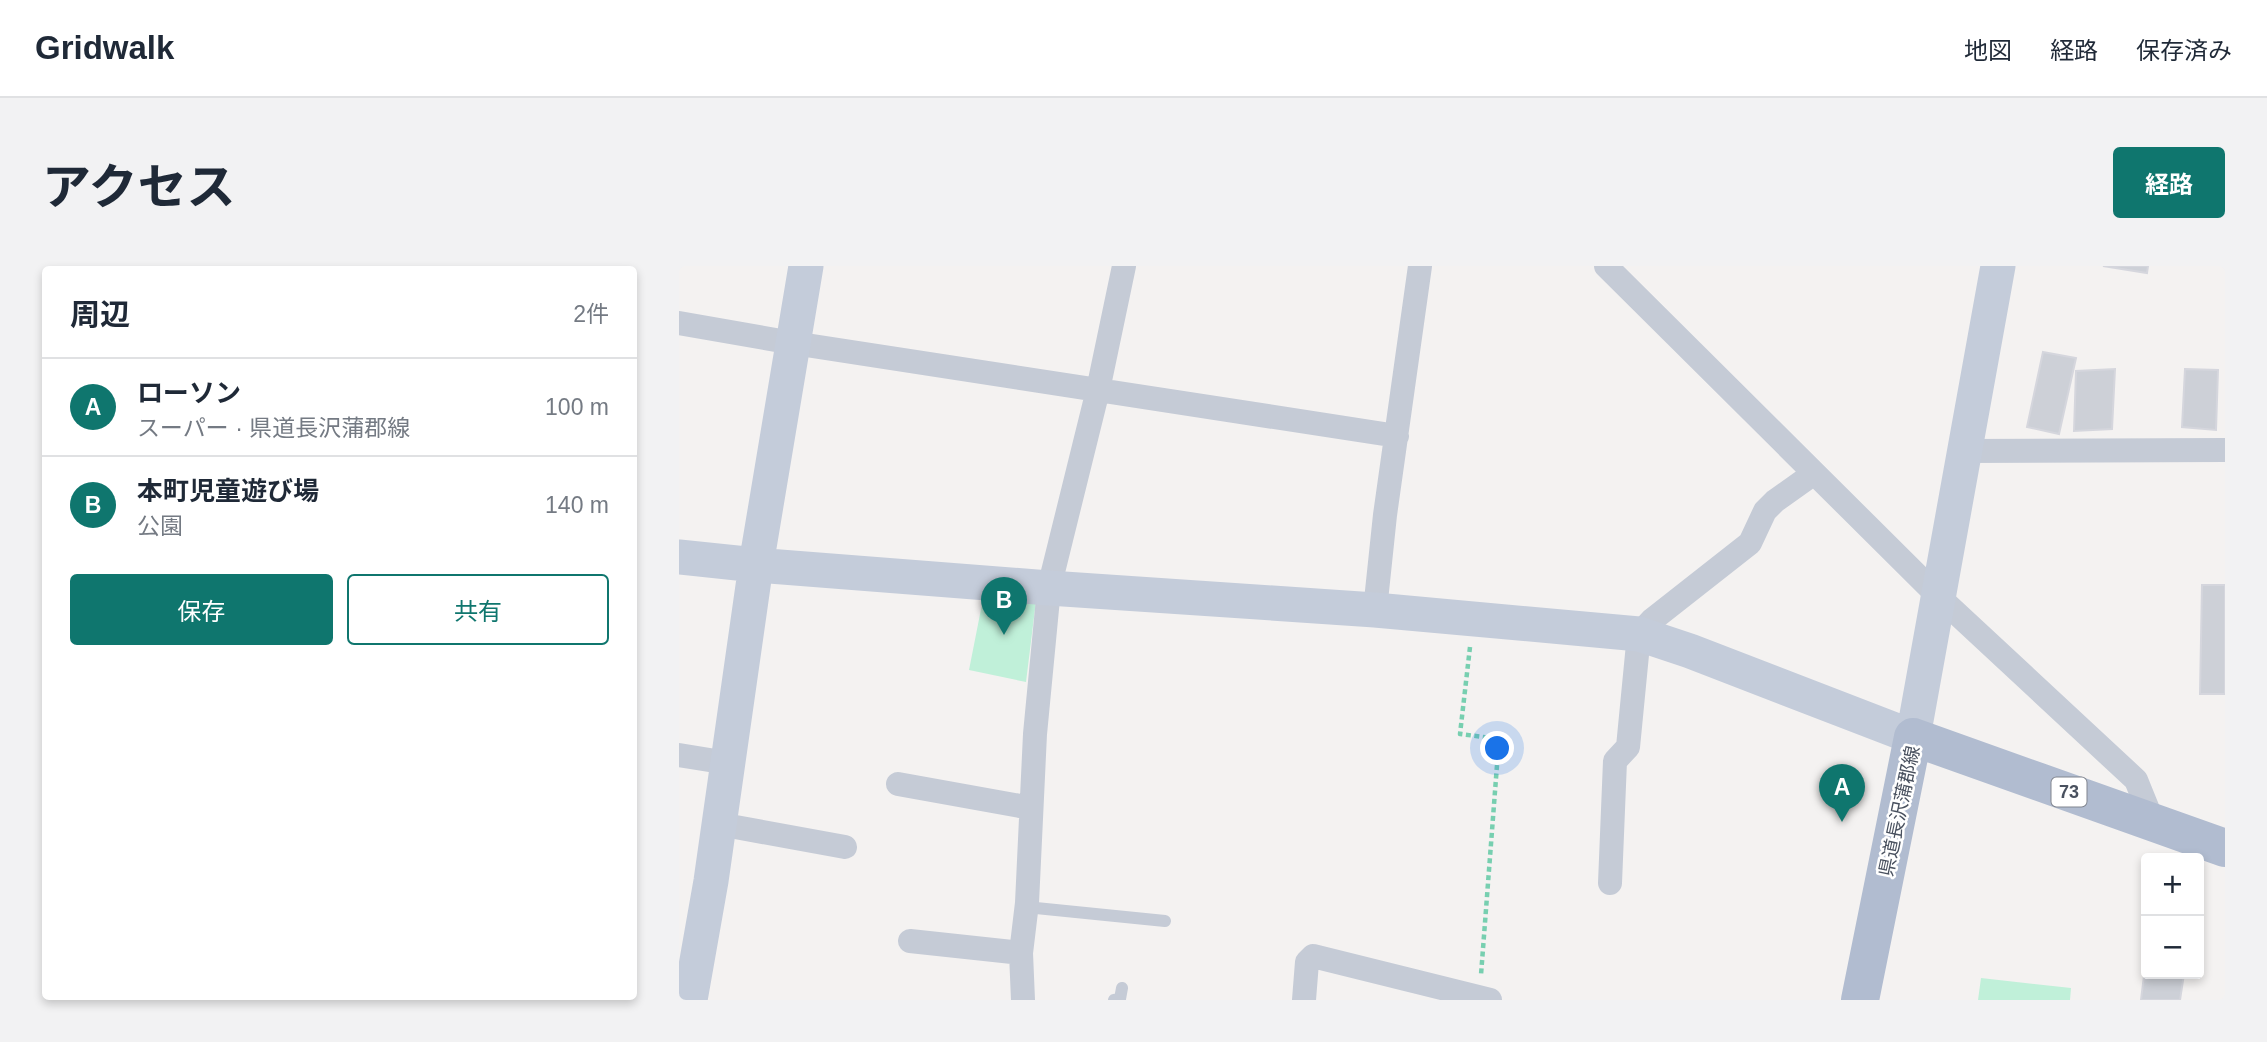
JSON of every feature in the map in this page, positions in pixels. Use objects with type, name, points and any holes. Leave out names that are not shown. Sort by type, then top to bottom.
[{"type":"main road","name":"県道長沢蒲郡線","points":[[1860,1000],[1913,737],[2225,848]]},
{"type":"street","points":[[689,1000],[691,931],[719,824],[756,565],[806,266]]},
{"type":"street","points":[[1023,1000],[1021,954],[1035,734],[1049,588],[1098,390],[1124,266]]},
{"type":"street","points":[[1375,610],[1420,266]]},
{"type":"street","points":[[1606,266],[1938,596],[2136,780],[2153,822]]},
{"type":"street","points":[[679,557],[1049,588],[1473,617],[1639,634],[1913,737],[1998,266]]},
{"type":"street","points":[[679,323],[1397,436]]},
{"type":"street","points":[[1964,451],[2225,450]]},
{"type":"street","points":[[1610,883],[1615,761],[1628,747],[1639,634],[1652,620],[1750,543],[1770,506],[1813,474]]},
{"type":"street","points":[[679,755],[728,763]]},
{"type":"street","points":[[898,784],[1031,808]]},
{"type":"street","points":[[719,824],[845,847]]},
{"type":"street","points":[[911,941],[1021,954]]},
{"type":"street","points":[[1304,1000],[1307,962],[1313,956],[1485,999]]},
{"type":"lane","points":[[1026,907],[1165,921]]},
{"type":"lane","points":[[1114,1000],[1120,999],[1122,988]]},
{"type":"path","points":[[1473,617],[1460,734],[1499,739],[1485,999]]},
{"type":"green space","points":[[983,599],[1036,601],[1026,682],[969,670]]},
{"type":"green space","points":[[1981,978],[2071,988],[2070,1000],[1978,1000]]},
{"type":"building","points":[[2103,266],[2148,266],[2147,273]]},
{"type":"building","points":[[2043,352],[2076,358],[2059,434],[2027,427]]},
{"type":"building","points":[[2115,369],[2112,429],[2074,431],[2076,371]]},
{"type":"building","points":[[2185,369],[2218,370],[2216,430],[2182,427]]},
{"type":"building","points":[[2202,585],[2225,585],[2225,694],[2200,694]]},
{"type":"building","points":[[2144,979],[2183,979],[2180,1000],[2141,1000]]},
{"type":"place","name":"本町児童遊び場","points":[[1004,635]]},
{"type":"place","name":"ローソン","points":[[1842,822]]}]
